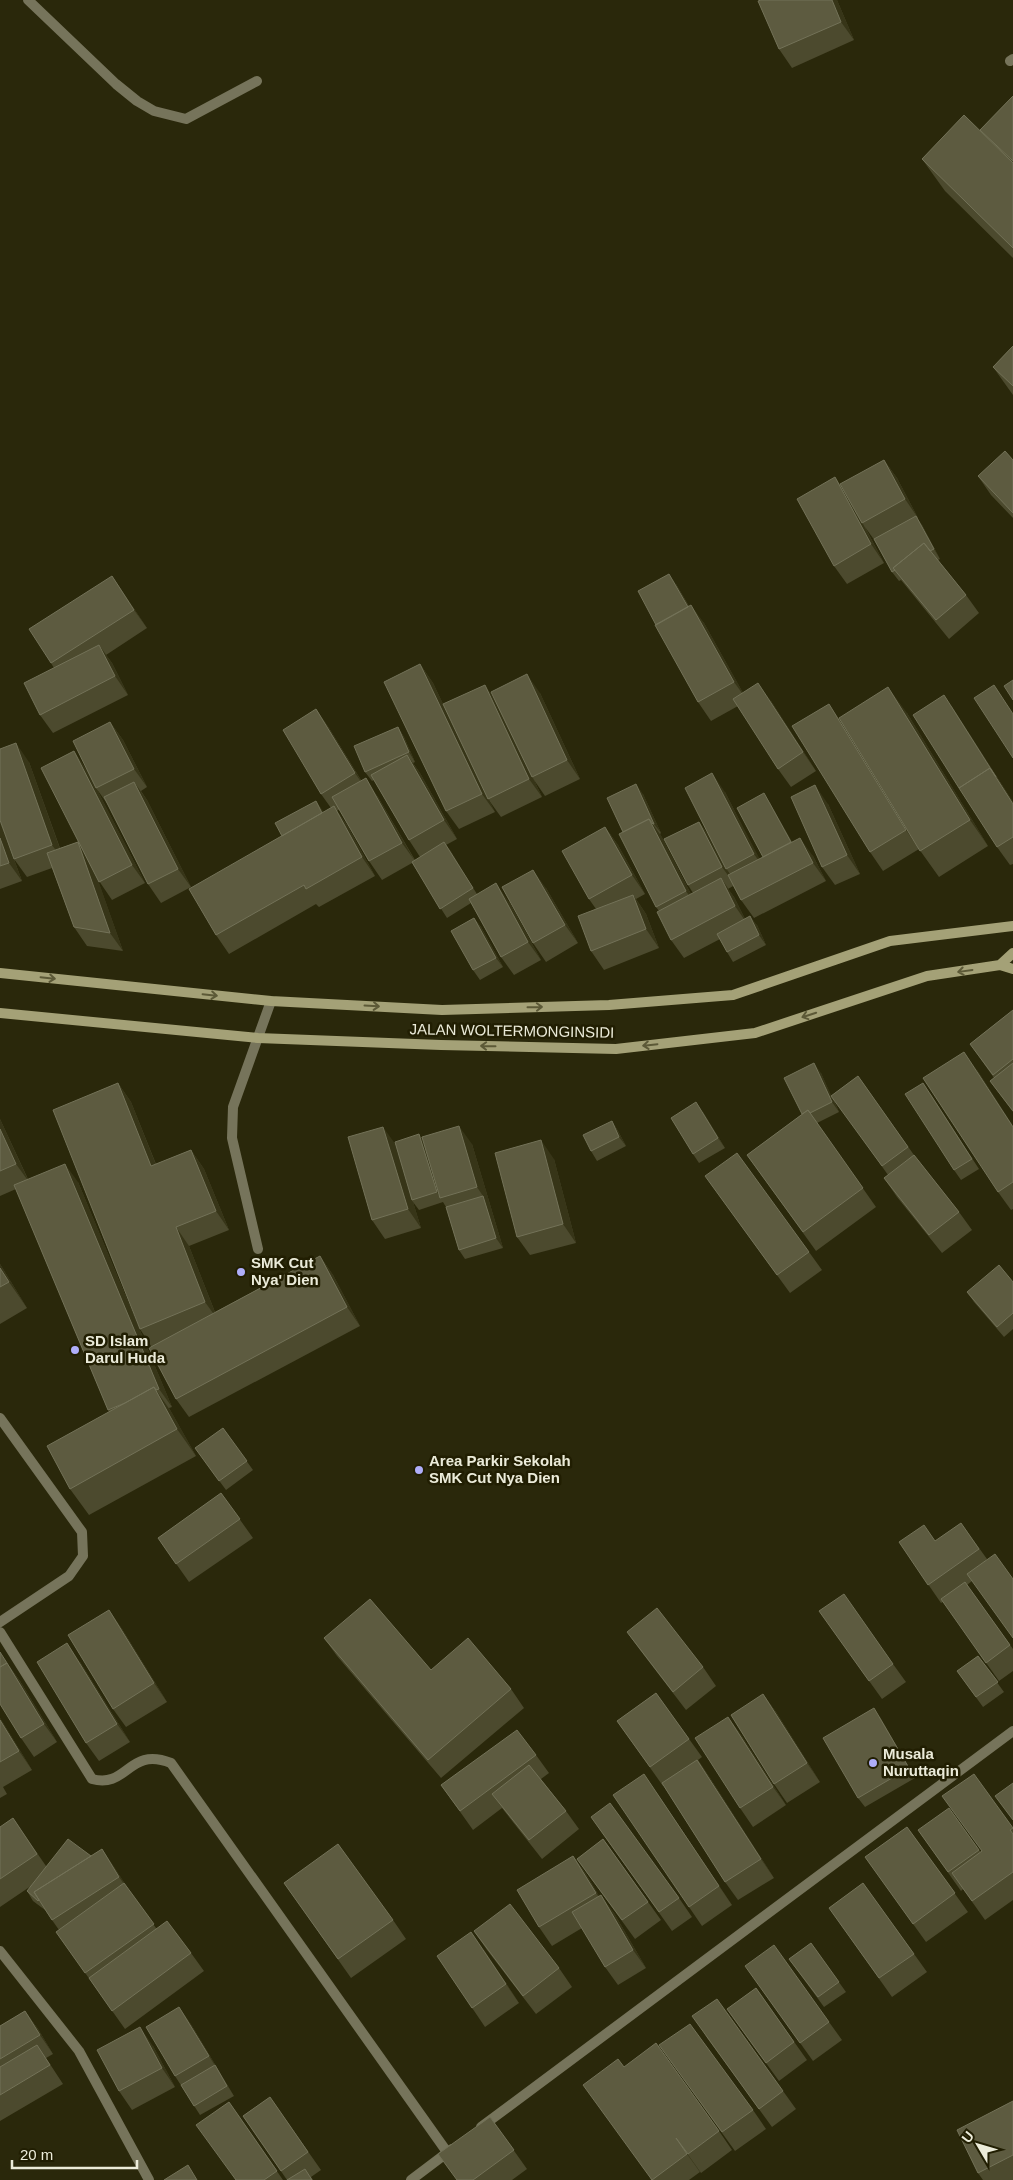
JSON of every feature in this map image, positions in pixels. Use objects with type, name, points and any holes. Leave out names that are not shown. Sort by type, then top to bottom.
[{"type":"main road","name":"JALAN WOLTERMONGINSIDI","points":[[0,973],[271,1001],[442,1010],[609,1005],[732,995],[890,942],[1013,926]]},
{"type":"main road","points":[[1000,965],[1013,954]]},
{"type":"main road","name":"JALAN WOLTERMONGINSIDI","points":[[0,1013],[258,1038],[441,1046],[616,1049],[755,1033],[927,976],[1000,965],[1013,968]]},
{"type":"street","points":[[28,0],[116,84],[154,111],[186,119],[256,81]]},
{"type":"street","points":[[258,1249],[232,1138],[233,1107],[271,1001]]},
{"type":"street","points":[[0,1418],[82,1532],[82,1556],[69,1576],[0,1622]]},
{"type":"street","points":[[0,1632],[92,1779],[102,1782],[110,1781],[144,1759],[158,1758],[171,1763],[447,2152]]},
{"type":"street","points":[[411,2180],[1013,1731]]},
{"type":"street","points":[[0,1950],[79,2051],[149,2180]]},
{"type":"building","points":[[832,0],[841,22],[779,49],[758,1]]},
{"type":"building","points":[[1013,96],[1013,161],[980,130]]},
{"type":"building","points":[[964,115],[1013,163],[1013,248],[922,159]]},
{"type":"building","points":[[1013,346],[1013,386],[993,367]]},
{"type":"building","points":[[1005,451],[1013,460],[1013,513],[978,476]]},
{"type":"building","points":[[884,460],[905,499],[862,523],[840,484]]},
{"type":"building","points":[[835,477],[871,544],[834,566],[797,499]]},
{"type":"building","points":[[916,516],[934,549],[930,551],[924,543],[893,568],[895,570],[892,572],[874,539]]},
{"type":"building","points":[[924,543],[966,595],[936,620],[893,568]]},
{"type":"building","points":[[669,574],[688,607],[656,625],[638,591]]},
{"type":"building","points":[[112,576],[134,610],[51,663],[29,629]]},
{"type":"building","points":[[691,605],[734,682],[698,702],[655,625]]},
{"type":"building","points":[[99,645],[115,676],[40,715],[24,683]]},
{"type":"building","points":[[420,664],[482,794],[446,811],[384,682]]},
{"type":"building","points":[[527,674],[567,760],[532,777],[491,692]]},
{"type":"building","points":[[1013,680],[1013,700],[1004,686]]},
{"type":"building","points":[[758,683],[803,752],[778,769],[733,699]]},
{"type":"building","points":[[485,685],[529,779],[488,799],[443,704]]},
{"type":"building","points":[[994,685],[1013,714],[1013,758],[974,698]]},
{"type":"building","points":[[888,687],[970,820],[920,851],[839,718]]},
{"type":"building","points":[[944,695],[996,777],[990,768],[959,788],[913,715]]},
{"type":"building","points":[[829,704],[906,830],[870,852],[792,726]]},
{"type":"building","points":[[316,709],[355,773],[321,794],[283,730]]},
{"type":"building","points":[[110,722],[134,769],[96,788],[73,741]]},
{"type":"building","points":[[398,727],[409,752],[365,772],[354,746]]},
{"type":"building","points":[[16,743],[52,845],[14,859],[0,820],[0,749]]},
{"type":"building","points":[[74,751],[132,865],[99,882],[41,768]]},
{"type":"building","points":[[407,755],[444,820],[409,840],[371,775]]},
{"type":"building","points":[[990,768],[1013,804],[1013,837],[997,847],[959,788]]},
{"type":"building","points":[[712,773],[754,854],[726,869],[685,788]]},
{"type":"building","points":[[366,778],[402,843],[369,861],[332,797]]},
{"type":"building","points":[[134,782],[178,869],[148,884],[104,797]]},
{"type":"building","points":[[636,784],[654,824],[649,819],[623,832],[607,798]]},
{"type":"building","points":[[815,785],[847,855],[822,867],[791,797]]},
{"type":"building","points":[[764,793],[791,842],[763,857],[737,808]]},
{"type":"building","points":[[316,801],[322,813],[282,836],[275,823]]},
{"type":"building","points":[[334,806],[362,857],[306,889],[304,885],[216,935],[189,889]]},
{"type":"building","points":[[649,819],[686,891],[656,907],[619,834]]},
{"type":"building","points":[[699,822],[722,867],[688,885],[664,839]]},
{"type":"building","points":[[605,827],[632,875],[589,899],[562,851]]},
{"type":"building","points":[[0,838],[9,863],[0,866]]},
{"type":"building","points":[[800,838],[813,863],[741,900],[728,875]]},
{"type":"building","points":[[78,842],[110,933],[74,927],[47,853]]},
{"type":"building","points":[[444,842],[473,888],[440,909],[412,862]]},
{"type":"building","points":[[533,870],[565,925],[533,943],[502,887]]},
{"type":"building","points":[[721,878],[735,906],[671,940],[657,912]]},
{"type":"building","points":[[496,883],[528,942],[501,957],[469,899]]},
{"type":"building","points":[[633,895],[646,929],[591,951],[578,916]]},
{"type":"building","points":[[750,916],[759,935],[727,952],[717,934]]},
{"type":"building","points":[[474,918],[496,958],[473,970],[451,931]]},
{"type":"building","points":[[1013,1010],[1013,1059],[993,1075],[970,1044]]},
{"type":"building","points":[[964,1052],[1013,1127],[1013,1182],[998,1192],[923,1078]]},
{"type":"building","points":[[814,1063],[832,1102],[810,1113],[808,1110],[802,1114],[784,1078]]},
{"type":"building","points":[[1013,1063],[1013,1111],[990,1081]]},
{"type":"building","points":[[858,1076],[908,1147],[882,1166],[831,1096]]},
{"type":"building","points":[[118,1083],[151,1166],[191,1150],[216,1211],[176,1227],[205,1302],[140,1329],[53,1110]]},
{"type":"building","points":[[923,1083],[972,1159],[954,1170],[905,1094]]},
{"type":"building","points":[[696,1102],[718,1138],[693,1154],[671,1118]]},
{"type":"building","points":[[808,1110],[863,1188],[803,1232],[747,1155]]},
{"type":"building","points":[[612,1121],[619,1137],[591,1151],[583,1135]]},
{"type":"building","points":[[459,1126],[477,1187],[440,1198],[422,1137]]},
{"type":"building","points":[[383,1127],[408,1209],[372,1220],[348,1137]]},
{"type":"building","points":[[0,1129],[16,1164],[0,1171]]},
{"type":"building","points":[[419,1134],[437,1192],[412,1200],[395,1142]]},
{"type":"building","points":[[541,1140],[563,1224],[517,1237],[495,1153]]},
{"type":"building","points":[[737,1153],[809,1252],[777,1275],[705,1176]]},
{"type":"building","points":[[914,1155],[959,1212],[929,1235],[884,1178]]},
{"type":"building","points":[[65,1164],[159,1389],[156,1390],[154,1387],[108,1410],[14,1185]]},
{"type":"building","points":[[483,1196],[496,1238],[459,1250],[446,1207]]},
{"type":"building","points":[[320,1256],[347,1307],[176,1399],[149,1348]]},
{"type":"building","points":[[999,1265],[1013,1282],[1013,1313],[997,1327],[967,1292]]},
{"type":"building","points":[[0,1268],[9,1282],[0,1287]]},
{"type":"building","points":[[154,1387],[177,1429],[70,1489],[47,1446]]},
{"type":"building","points":[[223,1428],[247,1461],[219,1481],[195,1448]]},
{"type":"building","points":[[221,1493],[240,1519],[176,1564],[158,1538]]},
{"type":"building","points":[[961,1523],[979,1549],[928,1585],[899,1542],[924,1525],[935,1541]]},
{"type":"building","points":[[995,1554],[1013,1579],[1013,1638],[967,1574]]},
{"type":"building","points":[[965,1582],[1010,1645],[986,1663],[941,1599]]},
{"type":"building","points":[[844,1594],[893,1664],[869,1681],[819,1611]]},
{"type":"building","points":[[370,1599],[431,1670],[468,1638],[511,1689],[428,1760],[324,1638]]},
{"type":"building","points":[[657,1608],[703,1667],[673,1692],[627,1632]]},
{"type":"building","points":[[109,1610],[154,1683],[113,1709],[68,1635]]},
{"type":"building","points":[[67,1643],[117,1724],[86,1743],[37,1662]]},
{"type":"building","points":[[0,1652],[7,1663],[0,1667]]},
{"type":"building","points":[[978,1656],[998,1682],[976,1697],[957,1671]]},
{"type":"building","points":[[7,1663],[44,1724],[21,1738],[0,1704],[0,1667]]},
{"type":"building","points":[[656,1693],[689,1739],[650,1767],[617,1721]]},
{"type":"building","points":[[763,1694],[807,1763],[774,1784],[731,1715]]},
{"type":"building","name":"Musala Nuruttaqin","points":[[874,1708],[909,1768],[858,1798],[823,1738]]},
{"type":"building","points":[[728,1717],[773,1787],[740,1808],[695,1738]]},
{"type":"building","points":[[0,1720],[19,1751],[0,1762]]},
{"type":"building","points":[[517,1730],[536,1755],[460,1811],[441,1785]]},
{"type":"building","points":[[697,1760],[761,1859],[725,1882],[662,1783]]},
{"type":"building","points":[[529,1765],[566,1811],[529,1840],[492,1794]]},
{"type":"building","points":[[644,1774],[719,1886],[689,1907],[613,1795]]},
{"type":"building","points":[[974,1774],[1013,1828],[1010,1830],[1013,1834],[1013,1872],[972,1901],[952,1873],[982,1851],[942,1796]]},
{"type":"building","points":[[1013,1783],[1013,1820],[995,1796]]},
{"type":"building","points":[[610,1803],[679,1898],[659,1912],[591,1817]]},
{"type":"building","points":[[949,1808],[979,1850],[948,1872],[918,1830]]},
{"type":"building","points":[[13,1818],[37,1854],[0,1879],[0,1827]]},
{"type":"building","points":[[907,1827],[955,1893],[913,1924],[865,1857]]},
{"type":"building","points":[[68,1839],[91,1856],[34,1892],[38,1901],[27,1891]]},
{"type":"building","points":[[603,1839],[648,1902],[622,1920],[577,1859]]},
{"type":"building","points":[[338,1844],[393,1920],[338,1959],[284,1883]]},
{"type":"building","points":[[102,1849],[119,1877],[52,1920],[34,1892]]},
{"type":"building","points":[[573,1856],[596,1893],[539,1927],[517,1890]]},
{"type":"building","points":[[124,1883],[154,1924],[85,1973],[56,1932]]},
{"type":"building","points":[[863,1883],[914,1954],[879,1978],[829,1908]]},
{"type":"building","points":[[601,1895],[633,1950],[605,1967],[572,1912]]},
{"type":"building","points":[[510,1904],[559,1968],[523,1996],[474,1931]]},
{"type":"building","points":[[167,1921],[191,1953],[112,2011],[89,1978]]},
{"type":"building","points":[[471,1932],[506,1984],[472,2008],[437,1956]]},
{"type":"building","points":[[811,1943],[839,1982],[818,1997],[789,1959]]},
{"type":"building","points":[[774,1945],[829,2022],[800,2043],[745,1966]]},
{"type":"building","points":[[756,1988],[794,2042],[766,2063],[727,2009]]},
{"type":"building","points":[[717,1999],[783,2091],[759,2109],[692,2016]]},
{"type":"building","points":[[179,2007],[209,2056],[175,2076],[146,2027]]},
{"type":"building","points":[[25,2011],[40,2035],[0,2059],[0,2026]]},
{"type":"building","points":[[690,2024],[753,2110],[722,2132],[659,2045]]},
{"type":"building","points":[[140,2027],[162,2068],[119,2091],[97,2050]]},
{"type":"building","points":[[656,2043],[719,2131],[688,2154],[676,2138],[687,2154],[652,2180],[583,2085],[618,2059],[624,2067]]},
{"type":"building","points":[[37,2045],[50,2065],[0,2095],[0,2067]]},
{"type":"building","points":[[215,2065],[227,2086],[194,2106],[181,2085]]},
{"type":"building","points":[[270,2097],[308,2152],[281,2171],[243,2116]]},
{"type":"building","points":[[1013,2101],[1013,2155],[978,2173],[957,2130]]},
{"type":"building","points":[[229,2102],[277,2171],[264,2180],[236,2180],[196,2125]]},
{"type":"building","points":[[490,2117],[514,2150],[473,2180],[457,2180],[438,2154]]},
{"type":"building","points":[[188,2165],[197,2180],[164,2180]]},
{"type":"building","points":[[305,2169],[312,2180],[287,2180]]},
{"type":"place","name":"SMK Cut Nya' Dien","points":[[241,1272]]},
{"type":"place","name":"SD Islam Darul Huda","points":[[75,1350]]},
{"type":"place","name":"Area Parkir Sekolah SMK Cut Nya Dien","points":[[419,1470]]},
{"type":"place","name":"Musala Nuruttaqin","points":[[873,1763]]}]
